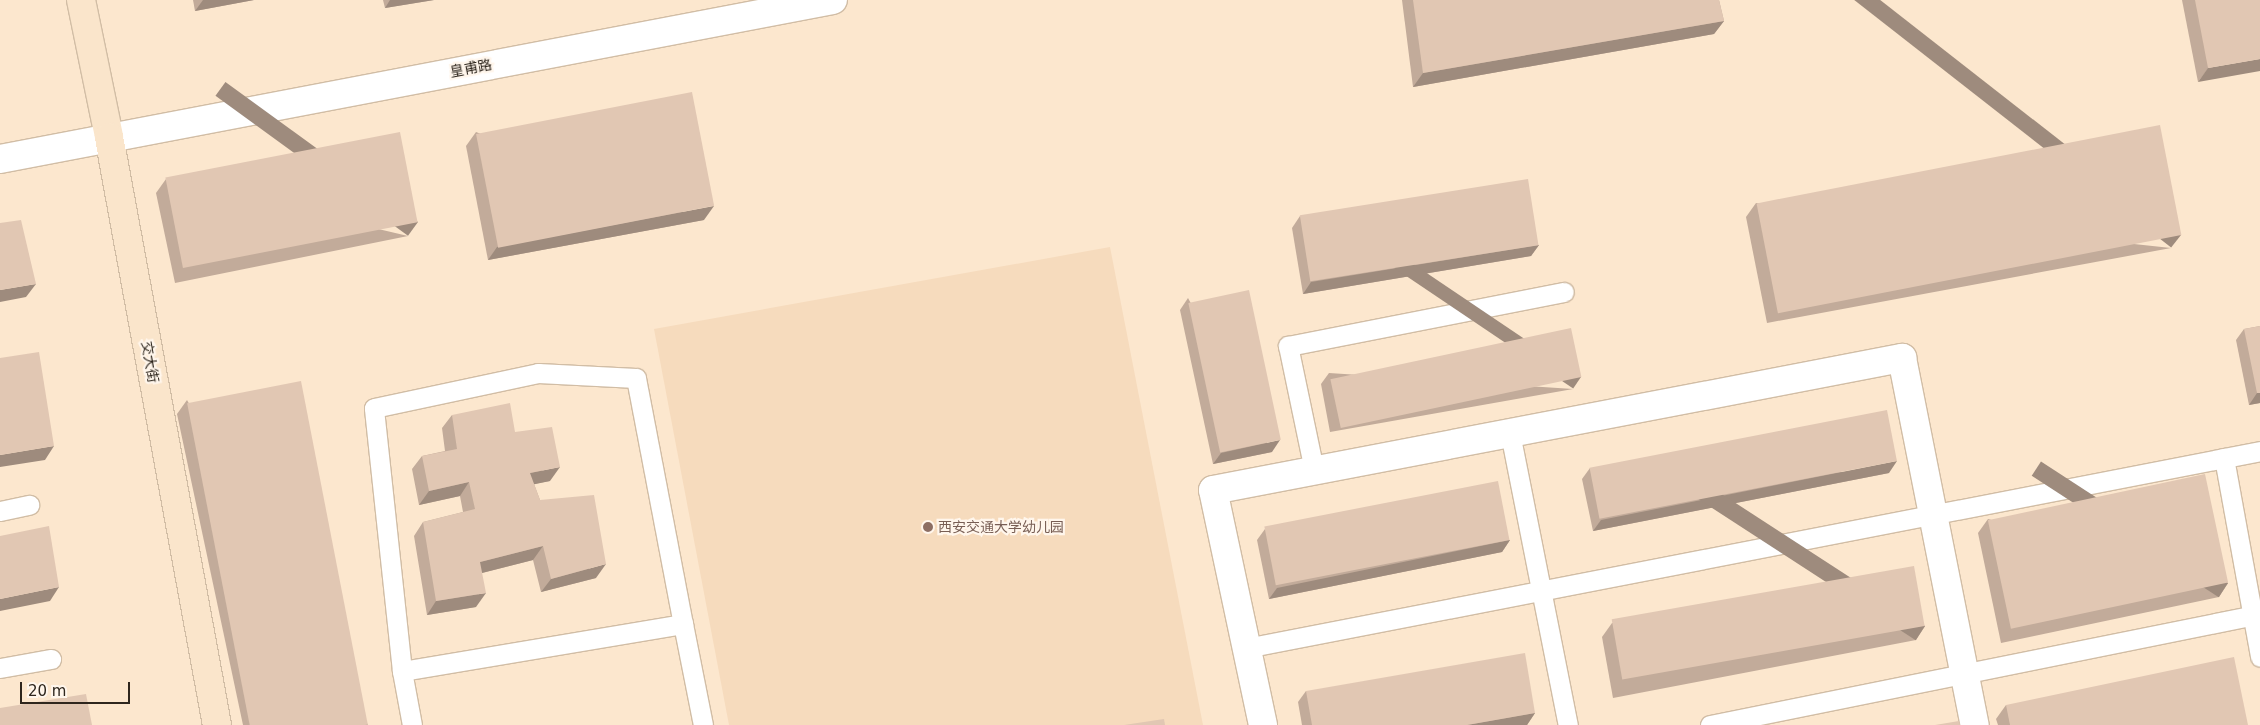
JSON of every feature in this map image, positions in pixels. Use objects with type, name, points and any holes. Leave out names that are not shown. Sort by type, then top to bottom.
[{"type":"street","name":"交大街","points":[[81,0],[109,137],[217,725]]},
{"type":"street","name":"皇甫路","points":[[0,159],[832,0]]},
{"type":"street","points":[[1263,725],[1213,490],[1902,358],[1975,725]]},
{"type":"lane","points":[[1314,470],[1288,346],[1564,292]]},
{"type":"lane","points":[[412,725],[402,671],[374,408],[538,373],[636,378],[703,725]]},
{"type":"lane","points":[[1510,433],[1568,725]]},
{"type":"lane","points":[[1246,648],[2260,451]]},
{"type":"lane","points":[[2224,458],[2256,615],[2260,657]]},
{"type":"lane","points":[[0,511],[29,505]]},
{"type":"lane","points":[[1710,725],[2256,615]]},
{"type":"lane","points":[[402,671],[683,624]]},
{"type":"lane","points":[[0,668],[51,659]]},
{"type":"shaded area","name":"西安交通大学幼儿园","points":[[1110,247],[1203,725],[729,725],[654,329]]},
{"type":"building","points":[[1413,0],[1719,0],[1724,21],[1423,73]]},
{"type":"building","points":[[2195,0],[2260,0],[2260,59],[2208,68]]},
{"type":"building","points":[[692,92],[714,206],[498,248],[476,134]]},
{"type":"building","points":[[2160,125],[2181,235],[1778,313],[1757,203]]},
{"type":"building","points":[[400,132],[418,222],[183,268],[165,178]]},
{"type":"building","points":[[1528,179],[1538,245],[1310,281],[1300,215]]},
{"type":"building","points":[[21,220],[36,284],[0,290],[0,223]]},
{"type":"building","points":[[1249,290],[1281,440],[1220,453],[1188,303]]},
{"type":"building","points":[[2260,326],[2260,393],[2257,393],[2244,329]]},
{"type":"building","points":[[1571,328],[1581,377],[1341,428],[1330,379]]},
{"type":"building","points":[[39,352],[54,446],[0,455],[0,358]]},
{"type":"building","points":[[301,381],[368,725],[250,725],[187,403]]},
{"type":"building","points":[[510,403],[515,432],[552,427],[560,467],[530,473],[540,500],[594,495],[606,564],[551,579],[543,546],[480,562],[486,593],[436,601],[423,522],[475,509],[469,482],[429,491],[422,456],[457,449],[452,415]]},
{"type":"building","points":[[1887,410],[1897,461],[1599,519],[1590,468]]},
{"type":"building","points":[[2205,474],[2228,583],[2011,629],[1988,520]]},
{"type":"building","points":[[1498,481],[1509,540],[1276,585],[1264,526]]},
{"type":"building","points":[[49,526],[59,587],[0,599],[0,536]]},
{"type":"building","points":[[1914,566],[1925,626],[1622,679],[1612,619]]},
{"type":"building","points":[[1525,653],[1535,713],[1467,725],[1312,725],[1306,691]]},
{"type":"building","points":[[2234,657],[2248,725],[2010,725],[2006,705]]},
{"type":"building","points":[[86,694],[92,725],[0,725],[0,708]]},
{"type":"building","points":[[1164,719],[1165,725],[1124,725]]},
{"type":"building","points":[[1959,721],[1960,725],[1935,725]]},
{"type":"place","name":"西安交通大学幼儿园","points":[[928,527]]}]
